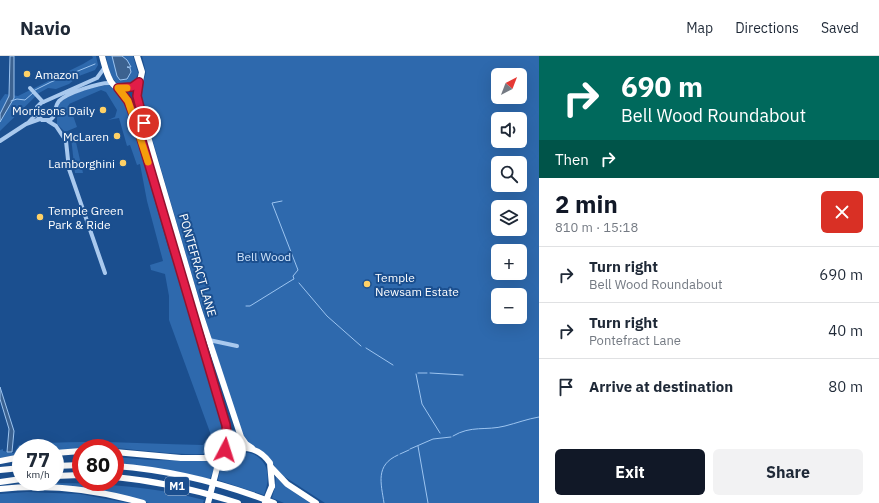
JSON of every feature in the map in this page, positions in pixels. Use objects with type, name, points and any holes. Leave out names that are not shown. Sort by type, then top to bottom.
[{"type":"highway","points":[[102,56],[111,83]]},
{"type":"highway","name":"PONTEFRACT LANE","points":[[137,56],[142,72],[137,92],[139,103],[212,350],[241,437],[246,444],[262,454],[288,484],[316,503]]},
{"type":"highway","points":[[118,88],[132,87],[139,82]]},
{"type":"highway","name":"PONTEFRACT LANE","points":[[111,83],[118,88],[128,101],[138,128],[226,425],[227,442],[222,458]]},
{"type":"highway","points":[[205,458],[220,450],[227,442]]},
{"type":"highway","points":[[208,503],[218,464],[222,458],[236,449],[252,448]]},
{"type":"highway","points":[[124,453],[181,458],[222,458]]},
{"type":"highway","points":[[0,461],[12,459]]},
{"type":"highway","name":"M1","points":[[124,467],[158,470],[222,485],[274,503]]},
{"type":"highway","points":[[265,503],[272,486],[272,467]]},
{"type":"highway","points":[[0,470],[12,469]]},
{"type":"highway","name":"M1","points":[[124,478],[148,480],[187,488],[238,503]]},
{"type":"highway","points":[[0,482],[12,480]]},
{"type":"highway","points":[[0,489],[34,488],[81,491],[143,503]]},
{"type":"street","points":[[37,107],[44,102],[97,78],[105,66]]},
{"type":"street","points":[[56,126],[56,108],[60,100],[99,83],[111,83]]},
{"type":"street","points":[[30,88],[35,95],[44,102],[51,102],[56,108]]},
{"type":"street","points":[[26,124],[36,113],[37,107],[35,95]]},
{"type":"street","points":[[36,113],[40,119]]},
{"type":"street","points":[[48,121],[55,116]]},
{"type":"street","points":[[0,141],[26,124],[40,119],[48,121],[56,126],[66,141],[69,169],[105,273]]},
{"type":"street","points":[[209,340],[220,344],[237,346]]},
{"type":"street","points":[[212,350],[220,344]]},
{"type":"green space","points":[[92,56],[96,56],[98,65],[95,70],[79,76],[69,84],[56,89],[48,88],[39,93],[0,131],[0,101],[5,94],[18,96],[83,64],[93,58]]},
{"type":"green space","points":[[106,56],[133,56],[138,73],[135,81],[125,86],[116,82],[109,70]]},
{"type":"green space","name":"Temple Newsam Estate","points":[[142,56],[539,56],[539,503],[325,503],[285,477],[284,479],[266,454],[245,440],[240,432],[191,272],[141,100],[141,89],[146,73]]},
{"type":"green space","points":[[109,85],[122,95],[129,110],[168,247],[179,277],[223,428],[223,438],[219,446],[213,452],[204,456],[204,454],[170,453],[124,449],[124,442],[203,445],[211,435],[169,320],[169,296],[165,274],[151,270],[150,265],[163,261],[147,201],[140,164],[137,165],[130,145],[127,146],[119,118],[108,120],[115,117],[117,110],[106,92],[101,90],[69,104],[77,127],[65,132],[57,124],[58,109],[62,101],[74,94]]},
{"type":"green space","points":[[71,137],[75,138],[83,173],[75,173]]},
{"type":"green space","points":[[65,442],[72,442],[72,449],[64,450]]},
{"type":"green space","points":[[3,449],[3,451],[12,453],[12,456],[0,458],[0,450]]},
{"type":"green space","points":[[238,452],[249,453],[259,457],[266,466],[268,477],[264,495],[218,480],[220,470],[225,460]]},
{"type":"green space","points":[[124,458],[151,460],[217,461],[210,479],[179,472],[124,464]]},
{"type":"green space","points":[[276,477],[285,486],[310,503],[284,503],[272,498]]},
{"type":"green space","points":[[64,483],[72,483],[72,491],[64,490]]},
{"type":"green space","points":[[124,487],[167,492],[204,500],[203,503],[149,503],[111,493],[74,491],[124,491]]},
{"type":"green space","points":[[27,492],[80,494],[128,503],[0,503],[0,494]]},
{"type":"shaded area","points":[[10,56],[14,56],[14,98],[0,122],[0,114],[9,96]]},
{"type":"shaded area","points":[[112,56],[122,56],[127,60],[131,67],[127,67],[130,68],[131,72],[127,79],[120,80],[117,76]]},
{"type":"shaded area","points":[[0,387],[14,431],[13,439],[12,439],[12,452],[7,452],[9,429],[0,399]]},
{"type":"waterway","points":[[35,90],[95,64]]},
{"type":"waterway","points":[[11,101],[17,99],[25,100],[33,93]]},
{"type":"waterway","points":[[246,306],[250,306],[294,279],[293,276],[298,270],[272,203],[282,201]]},
{"type":"waterway","points":[[299,283],[327,316],[361,346]]},
{"type":"waterway","points":[[366,348],[393,365]]},
{"type":"waterway","points":[[418,373],[427,373]]},
{"type":"waterway","points":[[430,373],[463,375]]},
{"type":"waterway","points":[[416,374],[422,404],[440,433]]},
{"type":"waterway","points":[[453,436],[466,430],[498,427],[539,417]]},
{"type":"waterway","points":[[410,449],[433,439],[451,437]]},
{"type":"waterway","points":[[418,446],[428,503]]},
{"type":"waterway","points":[[400,454],[409,450]]},
{"type":"waterway","points":[[384,503],[381,475],[386,464],[398,455]]},
{"type":"slow traffic","points":[[127,88],[118,88],[128,101],[136,121],[148,162]]},
{"type":"place","name":"Amazon","points":[[27,74]]},
{"type":"place","name":"Morrisons Daily","points":[[103,110]]},
{"type":"place","name":"McLaren","points":[[117,136]]},
{"type":"place","name":"Lamborghini","points":[[123,163]]},
{"type":"place","name":"Temple Green Park & Ride","points":[[40,217]]},
{"type":"place","name":"Temple Newsam Estate","points":[[367,284]]},
{"type":"route","points":[[144,123],[137,96],[139,82],[132,87],[125,89],[118,88],[128,101],[136,121],[192,308],[226,425],[227,442],[225,450]]},
{"type":"park label","name":"Bell Wood","points":[[264,256]]}]
